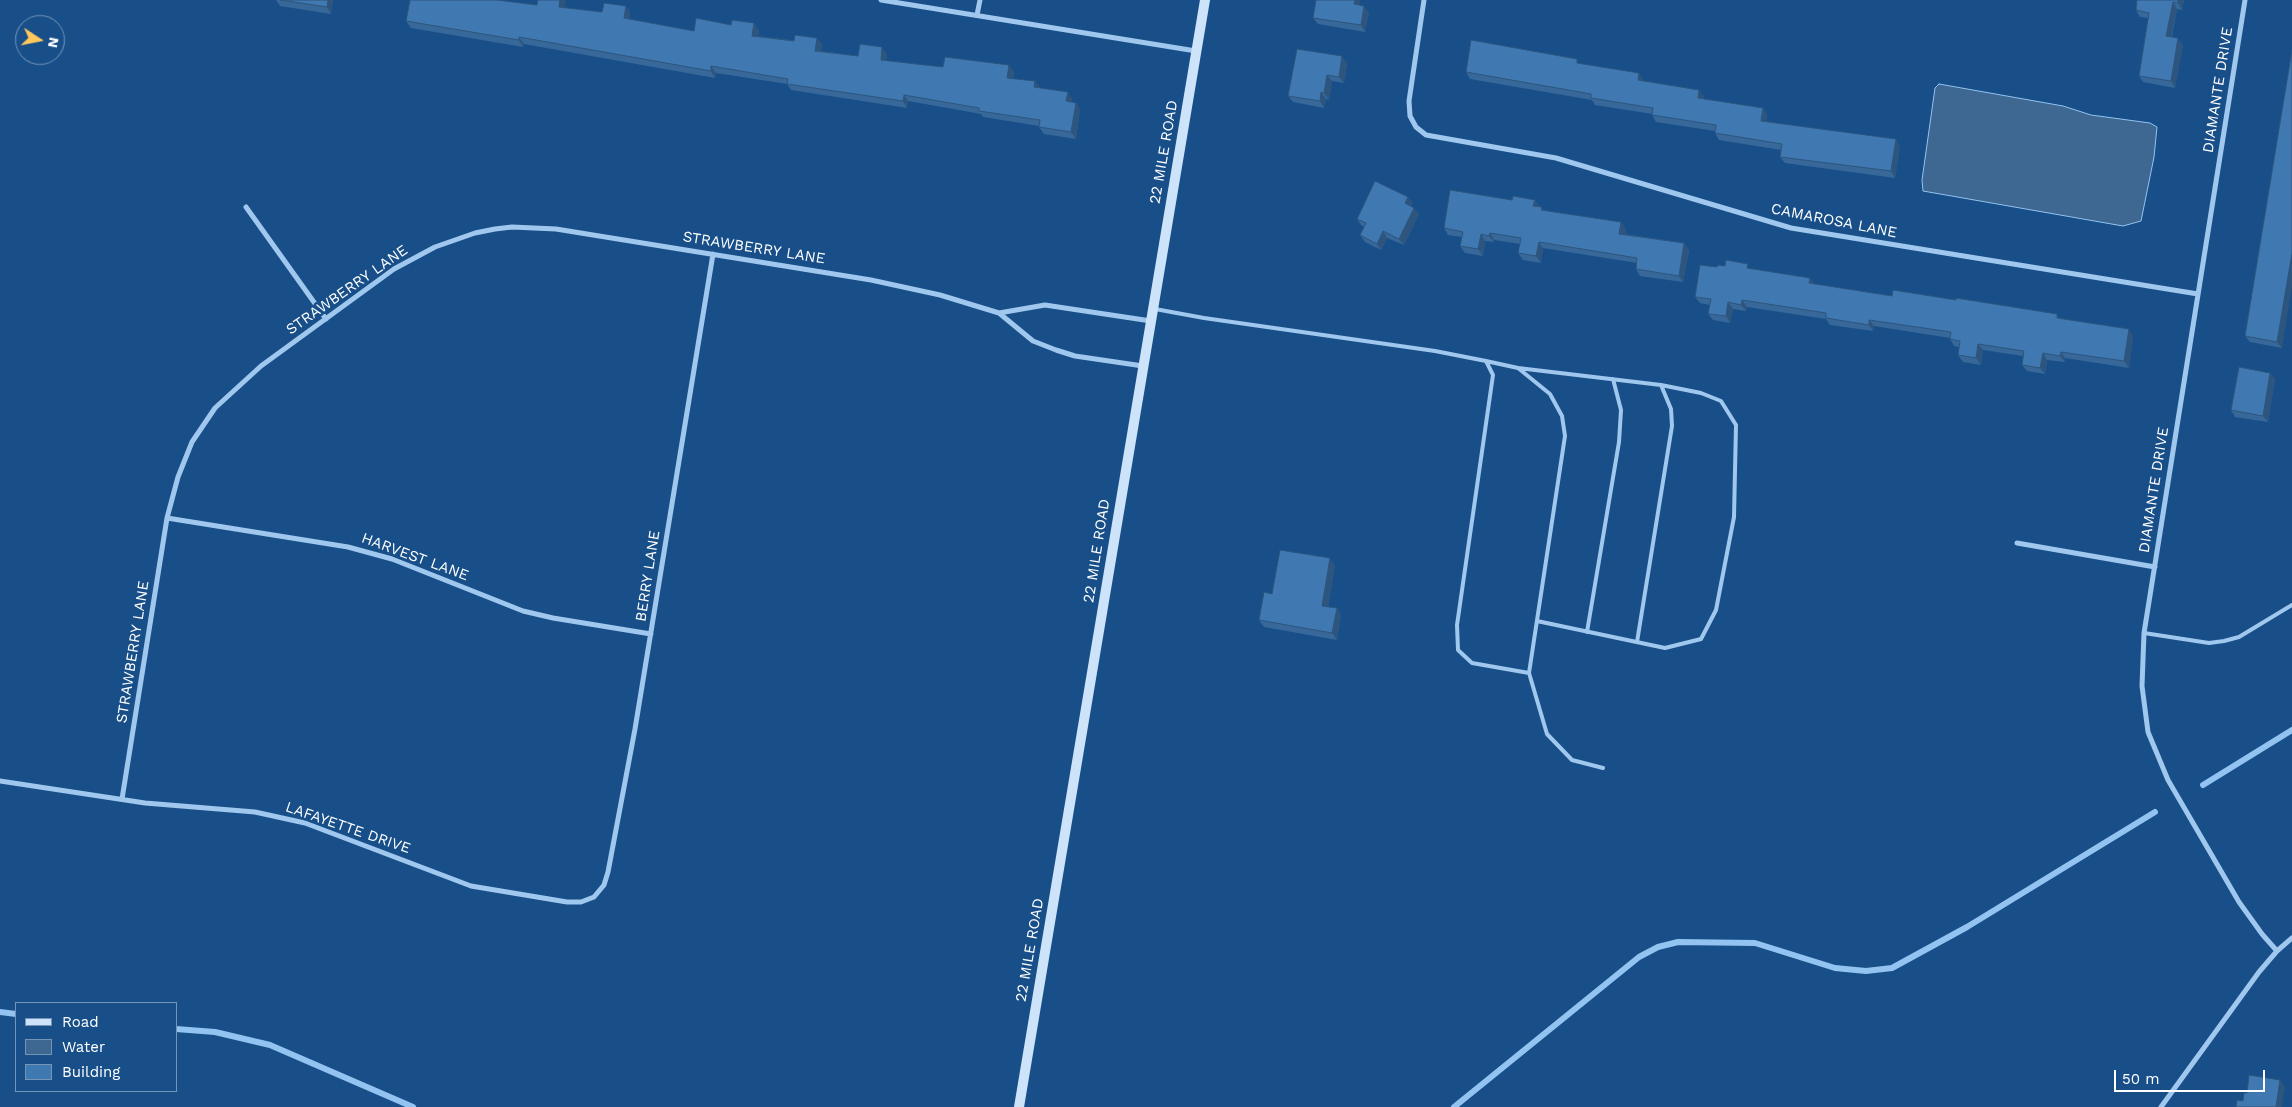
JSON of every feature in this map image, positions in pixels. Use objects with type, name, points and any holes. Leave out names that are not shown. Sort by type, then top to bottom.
[{"type":"street","points":[[882,0],[1196,51]]},
{"type":"street","points":[[978,15],[980,0]]},
{"type":"street","name":"22 MILE ROAD","points":[[1019,1107],[1205,0]]},
{"type":"street","name":"CAMAROSA LANE","points":[[1424,0],[1409,101],[1410,116],[1416,127],[1426,135],[1556,158],[1584,165],[1791,228],[2198,294]]},
{"type":"street","name":"DIAMANTE DRIVE","points":[[2245,0],[2144,633],[2142,686],[2144,710],[2156,754],[2168,780],[2239,902],[2277,951]]},
{"type":"street","points":[[246,206],[326,319]]},
{"type":"street","name":"STRAWBERRY LANE","points":[[122,799],[167,518],[184,460],[196,436],[215,408],[261,366],[416,256],[454,240],[495,230],[512,227],[556,229],[912,288],[999,312],[1033,341],[1056,350],[1075,356],[1143,366]]},
{"type":"street","name":"BERRY LANE","points":[[594,897],[604,885],[608,872],[651,634],[713,254]]},
{"type":"street","name":"STRAWBERRY LANE","points":[[999,312],[1045,304],[1151,322]]},
{"type":"street","name":"HARVEST LANE","points":[[167,518],[348,547],[392,559],[523,611],[553,618],[651,634]]},
{"type":"street","points":[[2017,543],[2155,567]]},
{"type":"street","name":"LAFAYETTE DRIVE","points":[[0,781],[122,799],[231,809],[280,817],[326,831],[471,886],[567,902],[581,902],[594,897]]},
{"type":"street","points":[[2161,1107],[2277,951],[2292,938]]},
{"type":"lane","points":[[1152,308],[1204,318],[1434,351],[1518,368],[1661,385],[1701,393],[1721,401],[1736,425],[1734,517],[1716,610],[1701,639],[1665,648],[1537,621]]},
{"type":"lane","points":[[1486,361],[1493,375],[1457,625],[1458,650],[1472,663],[1529,673]]},
{"type":"lane","points":[[1518,368],[1550,394],[1562,416],[1565,436],[1529,673],[1547,734],[1572,760],[1602,768]]},
{"type":"lane","points":[[1587,632],[1619,442],[1621,410],[1613,379]]},
{"type":"lane","points":[[1637,642],[1672,426],[1671,409],[1661,385]]},
{"type":"lane","points":[[2144,633],[2209,643],[2224,641],[2239,637],[2292,606]]},
{"type":"water","points":[[1939,84],[2063,106],[2091,115],[2150,123],[2157,127],[2154,157],[2141,221],[2123,226],[1923,191],[1922,180],[1935,88]]},
{"type":"building","points":[[281,0],[328,0],[327,7]]},
{"type":"building","points":[[410,0],[497,0],[537,5],[538,0],[560,0],[559,7],[602,12],[604,3],[626,6],[624,18],[694,31],[696,18],[731,25],[732,20],[754,23],[752,36],[794,41],[795,35],[817,38],[815,51],[858,56],[860,44],[882,47],[881,60],[943,67],[945,57],[1009,65],[1007,78],[1035,81],[1034,87],[1068,92],[1066,101],[1076,103],[1071,132],[1039,127],[1040,120],[979,111],[979,108],[904,95],[903,101],[787,84],[788,79],[711,66],[711,71],[519,37],[519,40],[406,21]]},
{"type":"building","points":[[1316,0],[1355,0],[1354,4],[1364,6],[1361,25],[1313,18]]},
{"type":"building","points":[[2137,0],[2178,0],[2178,3],[2173,2],[2166,36],[2178,38],[2171,81],[2139,76],[2149,13],[2136,10]]},
{"type":"building","points":[[1471,40],[1577,59],[1577,63],[1639,73],[1638,80],[1699,90],[1698,98],[1763,108],[1761,121],[1896,139],[1891,171],[1780,157],[1782,144],[1715,133],[1716,125],[1652,115],[1653,108],[1591,98],[1591,94],[1466,72]]},
{"type":"building","points":[[1297,49],[1342,56],[1339,77],[1327,75],[1324,93],[1321,92],[1320,101],[1288,96]]},
{"type":"building","points":[[2292,50],[2292,253],[2277,342],[2245,336]]},
{"type":"building","points":[[1375,181],[1408,197],[1405,203],[1414,208],[1399,239],[1383,231],[1377,244],[1360,235],[1366,223],[1357,219]]},
{"type":"building","points":[[1450,190],[1512,200],[1513,196],[1535,200],[1533,206],[1542,207],[1541,210],[1621,222],[1619,234],[1684,243],[1679,276],[1636,269],[1637,258],[1539,242],[1536,256],[1518,253],[1521,238],[1490,233],[1489,236],[1481,234],[1478,249],[1460,246],[1463,232],[1444,228]]},
{"type":"building","points":[[1726,260],[1748,264],[1747,268],[1810,278],[1809,283],[1892,296],[1893,290],[1956,300],[1956,298],[2057,314],[2057,318],[2129,329],[2124,361],[2061,352],[2060,356],[2043,353],[2040,368],[2022,365],[2024,351],[1978,344],[1976,358],[1958,355],[1960,341],[1950,339],[1951,332],[1869,320],[1869,325],[1826,318],[1826,313],[1742,300],[1741,305],[1728,302],[1726,316],[1708,314],[1711,299],[1695,297],[1700,265],[1725,266]]},
{"type":"building","points":[[2239,367],[2270,373],[2263,416],[2231,410]]},
{"type":"building","points":[[1280,550],[1330,558],[1322,606],[1337,608],[1332,633],[1259,620],[1264,592],[1272,594]]},
{"type":"building","points":[[2249,1075],[2280,1080],[2276,1107],[2236,1107],[2237,1100],[2243,1101],[2244,1093],[2247,1093]]},
{"type":"waterway","points":[[2203,785],[2292,730]]},
{"type":"waterway","points":[[1454,1107],[1639,957],[1658,947],[1678,942],[1755,943],[1835,968],[1866,971],[1892,968],[1967,927],[2155,812]]},
{"type":"waterway","points":[[0,1012],[15,1014]]},
{"type":"waterway","points":[[178,1029],[215,1032],[270,1045],[413,1107]]}]
